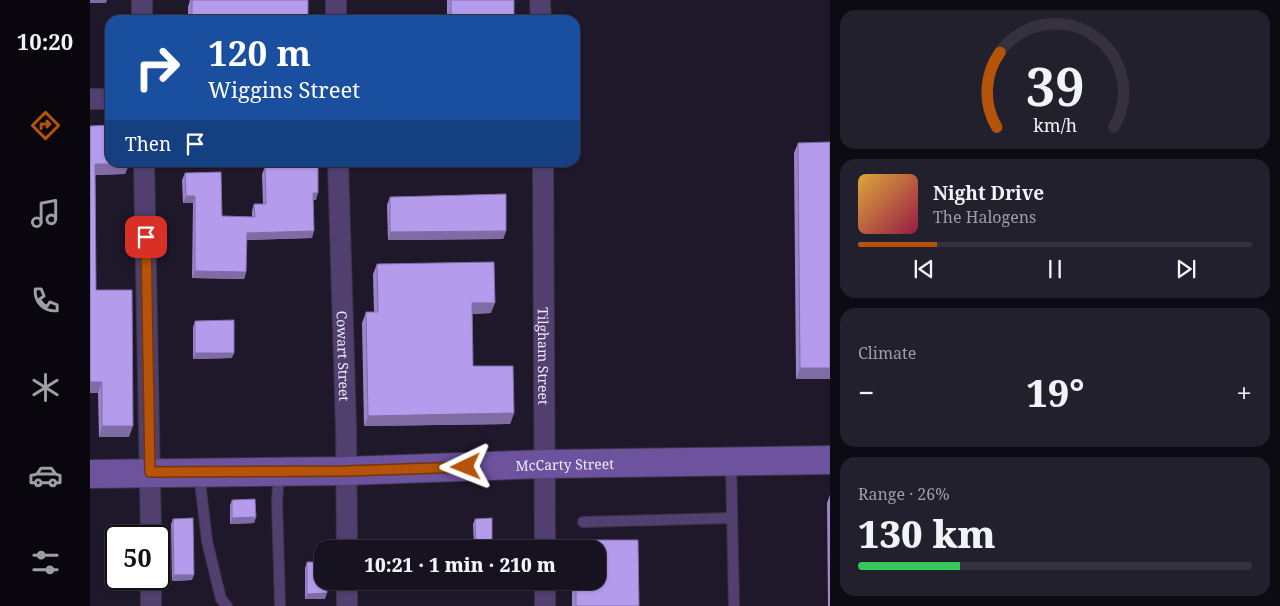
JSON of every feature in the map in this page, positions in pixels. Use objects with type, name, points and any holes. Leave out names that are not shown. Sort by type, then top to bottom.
[{"type":"main road","name":"McCarty Street","points":[[90,474],[346,471],[545,464],[830,460]]},
{"type":"street","points":[[142,0],[142,15]]},
{"type":"street","points":[[336,0],[336,15]]},
{"type":"street","points":[[540,0],[540,15]]},
{"type":"street","points":[[90,99],[105,99]]},
{"type":"street","points":[[144,167],[151,525]]},
{"type":"street","name":"Cowart Street","points":[[338,167],[346,427],[347,540]]},
{"type":"street","name":"Tilgham Street","points":[[543,167],[545,540]]},
{"type":"street","points":[[151,590],[152,606]]},
{"type":"street","points":[[347,590],[347,606]]},
{"type":"street","points":[[545,590],[545,606]]},
{"type":"lane","points":[[731,461],[734,606]]},
{"type":"lane","points":[[199,472],[207,540],[221,599],[227,606]]},
{"type":"lane","points":[[279,472],[277,501],[280,606]]},
{"type":"lane","points":[[583,522],[732,518]]},
{"type":"building","points":[[192,0],[308,0],[308,15],[192,15]]},
{"type":"building","points":[[451,0],[514,0],[514,15],[451,15]]},
{"type":"building","points":[[105,125],[105,164],[95,164],[96,290],[132,290],[133,426],[102,426],[102,382],[90,382],[90,126]]},
{"type":"building","points":[[830,142],[830,368],[800,368],[798,143]]},
{"type":"building","points":[[265,167],[318,167],[318,193],[313,193],[314,231],[247,233],[246,272],[195,271],[195,196],[186,196],[185,173],[221,172],[222,216],[255,217],[254,204],[266,204]]},
{"type":"building","points":[[506,194],[506,231],[390,232],[390,197]]},
{"type":"building","points":[[494,262],[495,303],[472,303],[473,366],[513,366],[514,413],[368,416],[366,312],[378,312],[377,264]]},
{"type":"building","points":[[234,320],[234,353],[195,353],[195,321]]},
{"type":"building","points":[[255,499],[256,517],[232,518],[232,500]]},
{"type":"building","points":[[193,518],[194,575],[174,575],[173,519]]},
{"type":"building","points":[[492,518],[492,540],[476,540],[475,519]]},
{"type":"building","points":[[606,540],[638,540],[639,606],[576,606],[576,590],[606,590]]},
{"type":"building","points":[[307,562],[314,562],[314,590],[327,590],[327,593],[307,594]]},
{"type":"route","points":[[146,237],[150,472],[346,471],[466,467]]}]
